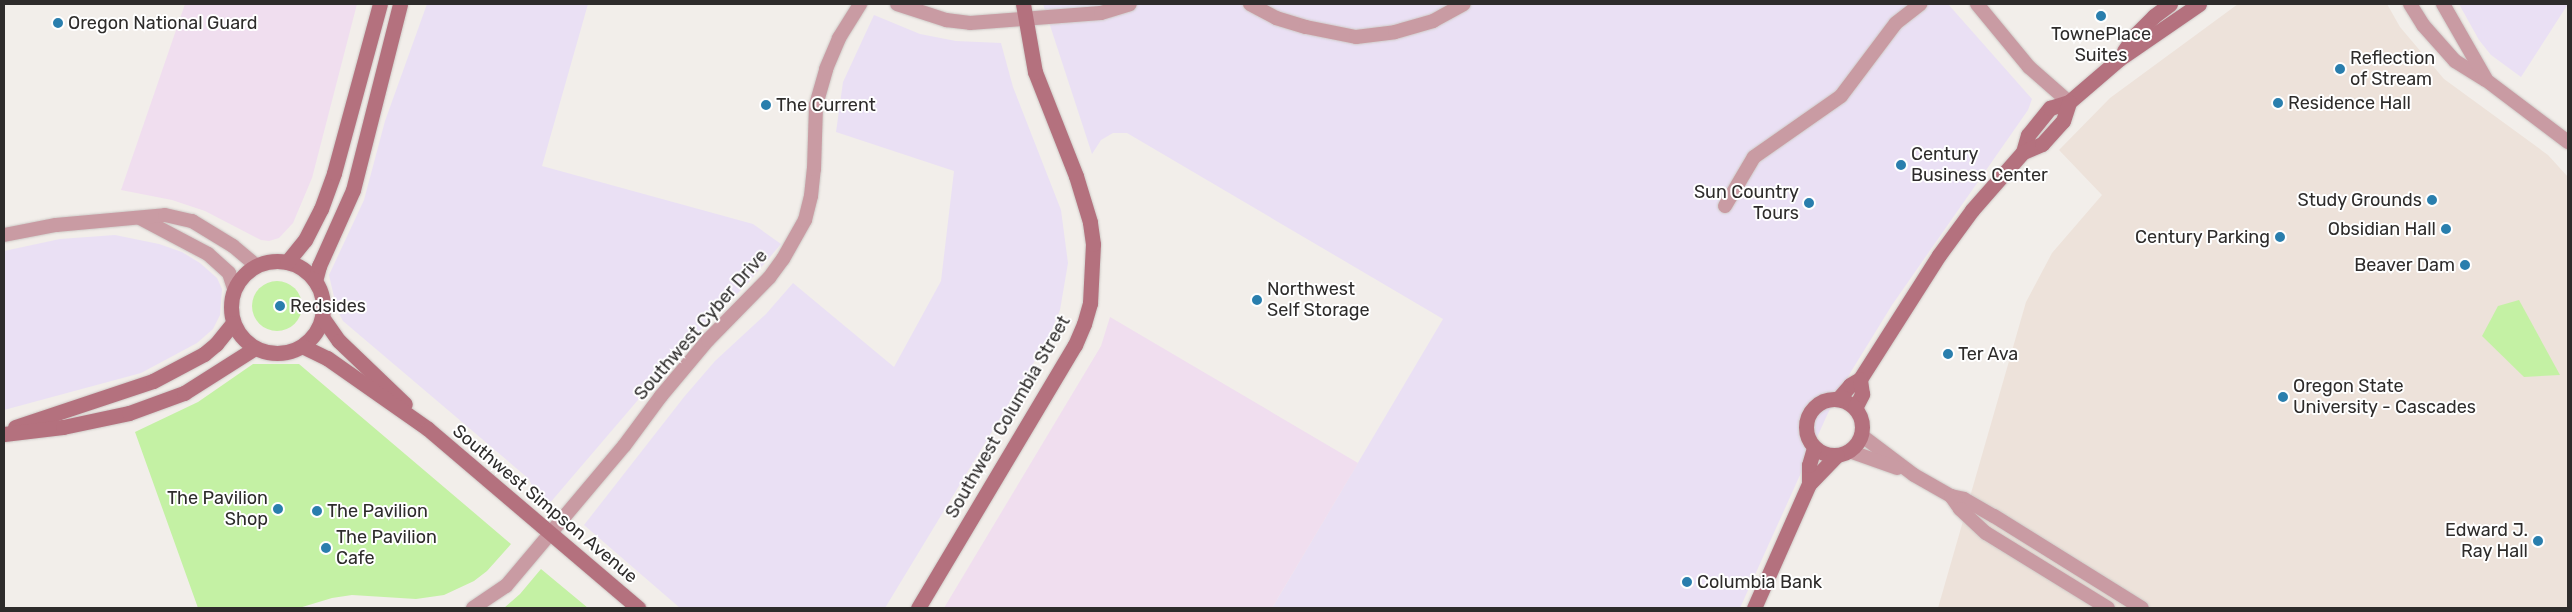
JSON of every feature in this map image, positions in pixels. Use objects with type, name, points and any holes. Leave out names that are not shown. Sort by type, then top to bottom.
[{"type":"street","points":[[287,262],[305,240],[324,200],[345,135],[380,4]]},
{"type":"street","points":[[315,280],[319,266],[352,190],[400,4]]},
{"type":"street","name":"Southwest Cyber Drive","points":[[473,608],[506,586],[624,446],[661,396],[708,340],[769,278],[795,240],[805,220],[811,196],[814,169],[816,105],[826,70],[839,38],[860,4]]},
{"type":"street","points":[[897,4],[946,20],[970,23],[1101,13],[1130,4]]},
{"type":"street","name":"Southwest Columbia Street","points":[[918,608],[1075,345],[1090,303],[1093,244],[1090,222],[1076,176],[1035,72],[1023,4]]},
{"type":"street","points":[[1250,4],[1276,18],[1311,29],[1356,37],[1395,32],[1433,21],[1464,4]]},
{"type":"street","points":[[1725,206],[1754,157],[1841,96],[1896,22],[1920,4]]},
{"type":"street","points":[[1977,4],[2028,67],[2069,102]]},
{"type":"street","points":[[2119,59],[2134,36],[2154,16],[2170,4]]},
{"type":"street","points":[[1838,400],[1850,385],[1860,379],[1939,255],[1972,210],[2023,152],[2028,135],[2050,108],[2069,102],[2119,59],[2199,4]]},
{"type":"street","points":[[2410,4],[2423,25],[2455,61],[2486,80],[2568,142]]},
{"type":"street","points":[[2443,4],[2486,80]]},
{"type":"street","points":[[4,236],[56,225],[165,214],[192,221],[233,246],[256,265]]},
{"type":"street","points":[[140,218],[208,254],[229,273],[234,288]]},
{"type":"street","points":[[271,261],[287,262],[303,268],[315,280],[322,298],[322,317],[315,334],[302,346],[287,352],[270,353],[255,348],[242,337],[233,323],[231,299],[234,288],[243,274],[256,265],[271,261]]},
{"type":"street","name":"Southwest Simpson Avenue","points":[[322,317],[335,337],[388,385],[428,429]]},
{"type":"street","points":[[4,433],[56,411],[105,398],[152,381],[204,354],[216,344],[233,323]]},
{"type":"street","name":"Southwest Simpson Avenue","points":[[302,346],[326,358],[428,429],[638,608]]},
{"type":"street","points":[[4,433],[63,427],[129,413],[184,393],[255,348]]},
{"type":"street","points":[[1855,408],[1862,394],[1860,379]]},
{"type":"street","points":[[1754,608],[1809,484],[1843,453],[1861,436],[1862,426],[1855,408],[1838,400],[1821,402],[1808,414],[1806,432],[1814,448],[1822,453],[1843,453],[1914,474]]},
{"type":"street","points":[[1861,436],[1914,474],[1951,496],[1964,499],[1994,516],[2142,608]]},
{"type":"street","points":[[1809,484],[1809,465],[1814,448]]},
{"type":"street","points":[[1951,496],[1960,508],[1986,532],[2108,608]]},
{"type":"shaded area","points":[[185,4],[357,4],[312,178],[293,223],[279,238],[269,241],[261,240],[205,211],[172,200],[121,190]]},
{"type":"shaded area","points":[[427,4],[588,4],[542,166],[753,224],[781,244],[748,283],[685,345],[549,504],[535,493],[529,479],[343,321],[337,310],[329,275],[364,200],[385,121]]},
{"type":"shaded area","points":[[1043,4],[1948,4],[2032,99],[2028,110],[1892,305],[1852,370],[1828,413],[1740,608],[1272,608],[1443,319],[1127,133],[1113,133],[1101,140],[1092,154]]},
{"type":"shaded area","name":"Oregon State University - Cascades","points":[[2238,4],[2387,4],[2400,27],[2444,79],[2548,155],[2568,177],[2568,608],[1938,608],[2026,302],[2052,253],[2102,195],[2059,150],[2110,98]]},
{"type":"shaded area","points":[[2459,4],[2568,4],[2521,77],[2491,55],[2479,40]]},
{"type":"shaded area","points":[[874,15],[920,34],[956,41],[1001,43],[1013,87],[1061,210],[1068,263],[1060,310],[1048,339],[885,608],[680,608],[584,525],[684,397],[715,361],[766,314],[793,283],[894,367],[941,281],[954,171],[836,132],[843,82]]},
{"type":"shaded area","points":[[115,235],[159,244],[182,252],[200,263],[217,278],[222,289],[220,315],[213,329],[197,343],[141,373],[4,410],[4,251],[60,239]]},
{"type":"shaded area","points":[[1110,317],[1358,463],[1272,608],[944,608],[1101,346]]},
{"type":"green space","points":[[277,281],[287,283],[295,288],[300,296],[302,306],[300,316],[295,324],[287,329],[277,331],[267,329],[259,324],[254,316],[252,306],[254,296],[259,288],[267,283]]},
{"type":"green space","points":[[2519,300],[2560,375],[2524,377],[2482,336],[2498,306]]},
{"type":"green space","name":"The Pavilion","points":[[253,364],[299,364],[511,544],[487,571],[474,581],[444,595],[416,599],[352,595],[332,598],[299,608],[198,608],[135,432],[198,402]]},
{"type":"green space","points":[[541,569],[588,608],[504,608],[520,594]]},
{"type":"place","name":"TownePlace Suites","points":[[2101,16]]},
{"type":"place","name":"Oregon National Guard","points":[[58,23]]},
{"type":"place","name":"Reflection of Stream","points":[[2340,69]]},
{"type":"place","name":"Residence Hall","points":[[2278,103]]},
{"type":"place","name":"The Current","points":[[766,105]]},
{"type":"place","name":"Century Business Center","points":[[1901,165]]},
{"type":"place","name":"Study Grounds","points":[[2432,200]]},
{"type":"place","name":"Sun Country Tours","points":[[1809,203]]},
{"type":"place","name":"Obsidian Hall","points":[[2446,229]]},
{"type":"place","name":"Century Parking","points":[[2280,237]]},
{"type":"place","name":"Beaver Dam","points":[[2465,265]]},
{"type":"place","name":"Northwest Self Storage","points":[[1257,300]]},
{"type":"place","name":"Redsides","points":[[280,306]]},
{"type":"place","name":"Ter Ava","points":[[1948,354]]},
{"type":"place","name":"Oregon State University - Cascades","points":[[2283,397]]},
{"type":"place","name":"The Pavilion Shop","points":[[278,509]]},
{"type":"place","name":"The Pavilion","points":[[317,511]]},
{"type":"place","name":"Edward J. Ray Hall","points":[[2538,541]]},
{"type":"place","name":"The Pavilion Cafe","points":[[326,548]]},
{"type":"place","name":"Columbia Bank","points":[[1687,582]]}]
